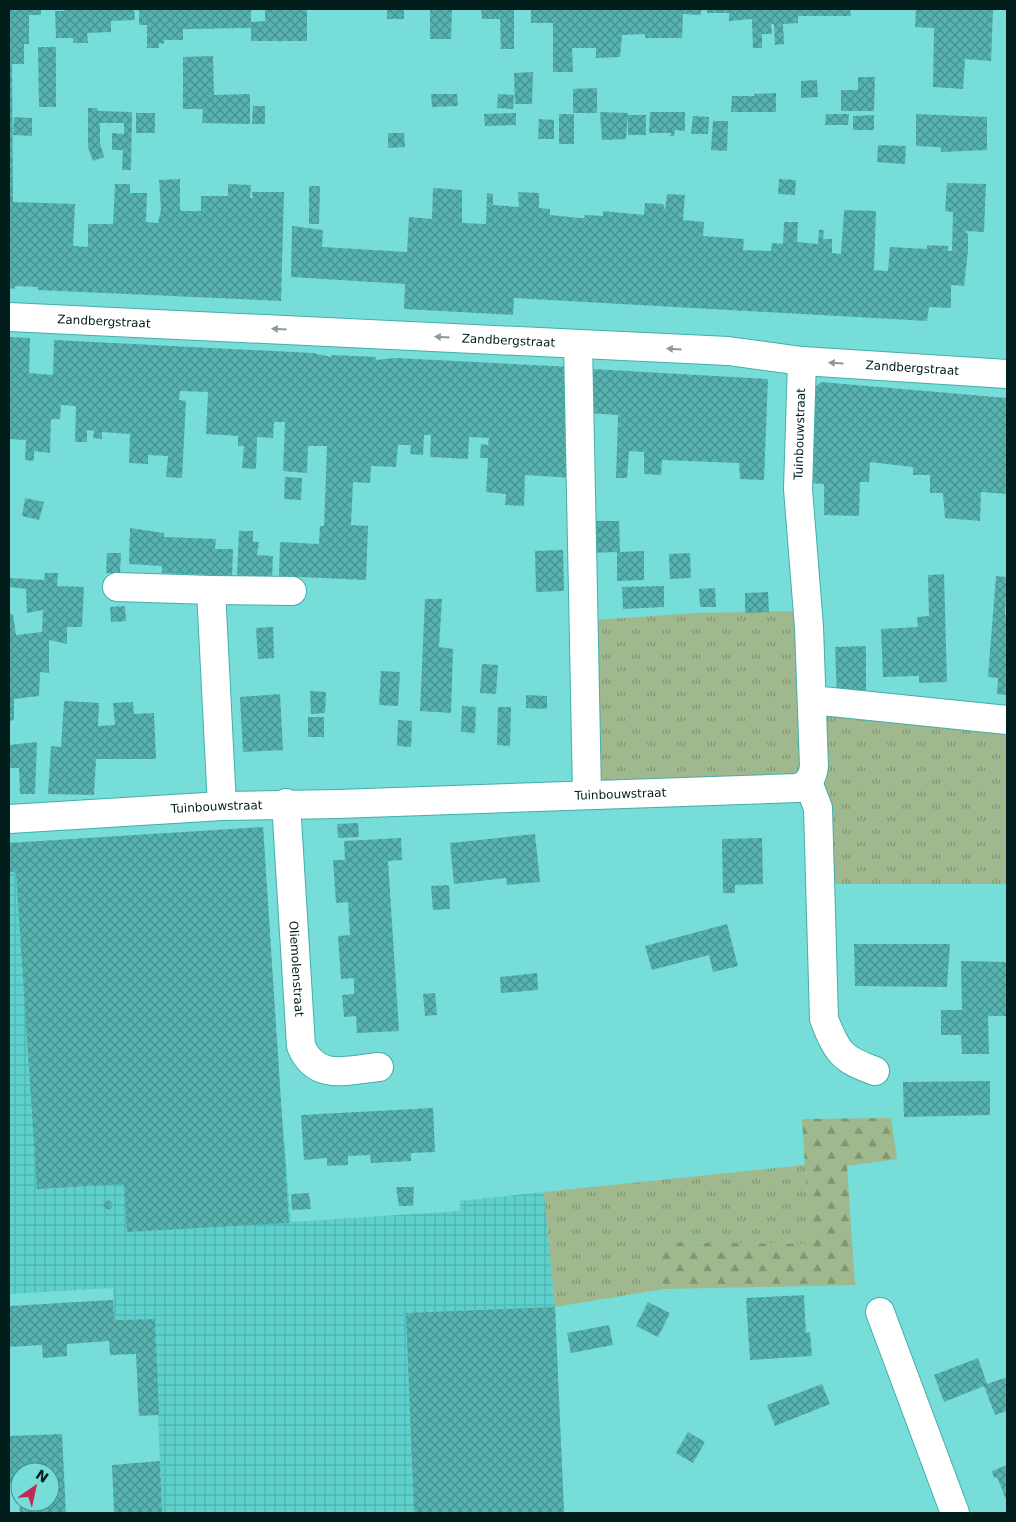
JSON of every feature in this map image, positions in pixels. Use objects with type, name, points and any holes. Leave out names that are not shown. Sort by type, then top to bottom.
[{"type":"street","name":"Zandbergstraat","points":[[9,316],[728,351],[802,361],[1007,374]]},
{"type":"street","points":[[578,344],[588,793]]},
{"type":"street","name":"Tuinbouwstraat","points":[[9,820],[286,803],[338,804],[588,793],[797,788],[808,782],[814,766],[809,627],[798,490],[802,361]]},
{"type":"street","points":[[1007,368],[1007,374]]},
{"type":"street","points":[[117,587],[292,591]]},
{"type":"street","points":[[211,590],[222,806]]},
{"type":"street","points":[[812,700],[1007,720]]},
{"type":"street","points":[[808,782],[818,808],[824,1019],[834,1044],[850,1062],[875,1070]]},
{"type":"street","name":"Oliemolenstraat","points":[[286,803],[301,1046],[311,1062],[326,1070],[379,1067]]},
{"type":"street","points":[[880,1312],[954,1513]]},
{"type":"shaded area","points":[[263,827],[281,1106],[291,1222],[460,1211],[460,1201],[544,1192],[555,1307],[564,1513],[162,1513],[154,1319],[114,1320],[113,1288],[9,1294],[9,843]]},
{"type":"green space","points":[[800,611],[804,770],[797,777],[597,786],[593,620],[697,613]]},
{"type":"green space","points":[[821,710],[1007,731],[1007,884],[833,884],[824,798]]},
{"type":"green space","points":[[891,1118],[897,1159],[847,1166],[855,1285],[664,1289],[656,1242],[810,1244],[802,1119]]},
{"type":"green space","points":[[805,1165],[810,1244],[656,1242],[664,1289],[555,1307],[544,1192]]},
{"type":"building","points":[[9,9],[41,9],[41,15],[29,15],[29,44],[24,44],[24,64],[12,64],[13,202],[75,204],[73,246],[88,247],[88,224],[113,224],[115,184],[130,184],[130,193],[147,193],[146,222],[158,223],[161,209],[159,180],[180,179],[180,210],[182,211],[201,211],[201,196],[228,196],[228,184],[251,185],[250,198],[253,198],[252,192],[284,192],[281,301],[38,290],[38,287],[15,286],[15,289],[9,288]]},
{"type":"building","points":[[64,9],[134,9],[135,20],[111,21],[111,32],[87,33],[88,43],[73,43],[73,38],[56,38],[55,11],[64,11]]},
{"type":"building","points":[[139,9],[251,9],[251,22],[265,21],[265,9],[307,9],[307,41],[251,41],[251,28],[183,29],[183,40],[164,40],[164,44],[159,43],[159,48],[147,48],[147,25],[139,25]]},
{"type":"building","points":[[387,9],[404,9],[404,19],[387,19]]},
{"type":"building","points":[[430,9],[452,9],[451,39],[430,39]]},
{"type":"building","points":[[481,9],[514,9],[514,49],[501,49],[500,19],[482,19]]},
{"type":"building","points":[[531,9],[701,9],[701,15],[683,14],[682,38],[645,38],[645,34],[622,35],[620,57],[596,58],[596,48],[572,48],[573,72],[553,72],[553,23],[531,23]]},
{"type":"building","points":[[707,9],[850,9],[851,16],[798,16],[798,23],[783,24],[784,44],[775,45],[774,24],[771,24],[772,34],[762,34],[762,48],[753,48],[752,19],[729,21],[729,13],[707,13]]},
{"type":"building","points":[[916,9],[993,9],[991,61],[965,59],[963,89],[933,87],[934,28],[915,27]]},
{"type":"building","points":[[38,47],[56,47],[56,107],[39,107]]},
{"type":"building","points":[[213,56],[214,95],[250,94],[250,124],[202,123],[203,109],[183,109],[183,57]]},
{"type":"building","points":[[533,72],[532,104],[515,104],[514,73]]},
{"type":"building","points":[[858,77],[875,77],[874,111],[841,111],[841,90],[858,90]]},
{"type":"building","points":[[817,80],[818,97],[801,98],[801,81]]},
{"type":"building","points":[[597,88],[597,113],[573,113],[573,89]]},
{"type":"building","points":[[776,93],[776,112],[731,112],[732,96],[755,96],[754,94]]},
{"type":"building","points":[[431,94],[457,94],[458,106],[432,107]]},
{"type":"building","points":[[498,94],[514,95],[513,109],[497,108]]},
{"type":"building","points":[[253,106],[265,106],[265,124],[252,124]]},
{"type":"building","points":[[88,108],[97,108],[98,111],[132,112],[131,170],[122,170],[123,150],[112,150],[112,133],[124,134],[124,123],[100,123],[100,143],[104,157],[93,161],[88,147]]},
{"type":"building","points":[[600,112],[628,113],[626,139],[602,140]]},
{"type":"building","points":[[650,112],[685,112],[685,131],[675,130],[674,136],[670,136],[671,133],[649,133]]},
{"type":"building","points":[[136,113],[155,113],[155,133],[136,133]]},
{"type":"building","points":[[516,113],[516,125],[485,126],[484,114]]},
{"type":"building","points":[[559,114],[574,114],[574,144],[559,144]]},
{"type":"building","points":[[826,114],[849,114],[848,125],[825,125]]},
{"type":"building","points":[[916,114],[987,117],[987,150],[941,152],[941,148],[937,147],[916,146]]},
{"type":"building","points":[[628,115],[646,115],[646,135],[628,135]]},
{"type":"building","points":[[874,115],[874,130],[853,130],[853,116]]},
{"type":"building","points":[[693,116],[709,117],[708,134],[691,134]]},
{"type":"building","points":[[14,117],[32,118],[32,136],[13,135]]},
{"type":"building","points":[[539,119],[554,120],[554,139],[538,139]]},
{"type":"building","points":[[713,121],[728,121],[727,151],[711,150]]},
{"type":"building","points":[[388,133],[404,133],[405,147],[388,148]]},
{"type":"building","points":[[878,145],[906,146],[905,164],[877,162]]},
{"type":"building","points":[[779,179],[796,180],[795,195],[778,194]]},
{"type":"building","points":[[947,183],[986,184],[984,232],[965,231],[968,234],[968,251],[964,286],[951,285],[951,308],[929,307],[927,321],[514,298],[513,315],[404,309],[405,284],[291,277],[292,226],[323,230],[322,247],[407,252],[409,217],[432,219],[433,188],[462,190],[462,223],[486,224],[487,193],[493,194],[493,205],[519,207],[518,192],[539,193],[539,208],[550,209],[550,215],[580,218],[584,218],[585,215],[603,216],[603,211],[644,215],[645,203],[663,204],[665,210],[667,194],[685,195],[683,220],[704,222],[703,236],[744,239],[743,250],[771,251],[772,243],[783,244],[784,222],[798,222],[797,242],[818,244],[819,230],[824,230],[823,239],[832,239],[832,253],[841,254],[844,210],[876,211],[874,270],[888,271],[890,247],[927,249],[927,245],[948,246],[948,251],[952,251],[953,212],[945,211]]},
{"type":"building","points":[[309,186],[320,186],[319,224],[309,224]]},
{"type":"building","points":[[9,337],[30,338],[29,373],[53,375],[54,340],[313,353],[331,357],[331,355],[376,357],[376,360],[395,358],[572,367],[575,478],[525,475],[524,506],[505,505],[506,494],[486,492],[488,458],[480,458],[481,444],[488,445],[489,438],[469,437],[468,459],[430,457],[431,435],[424,435],[423,455],[410,454],[411,445],[398,445],[396,467],[371,466],[370,483],[353,482],[351,525],[368,526],[366,580],[279,576],[280,542],[319,544],[320,526],[324,526],[327,446],[308,446],[307,473],[283,471],[285,422],[274,422],[273,438],[257,437],[256,469],[242,468],[244,446],[238,446],[238,436],[206,434],[208,392],[180,391],[179,400],[186,401],[182,478],[166,477],[168,456],[148,455],[148,464],[129,463],[130,434],[102,432],[102,439],[93,438],[94,431],[87,430],[87,442],[75,442],[76,406],[61,405],[60,419],[51,419],[50,453],[34,451],[34,461],[25,460],[26,440],[9,439]]},
{"type":"building","points":[[592,369],[768,379],[764,480],[740,479],[739,463],[662,460],[661,475],[644,474],[644,452],[629,451],[627,478],[616,478],[618,415],[586,413]]},
{"type":"building","points":[[821,382],[1007,398],[1007,494],[981,492],[980,521],[945,518],[943,493],[930,493],[930,475],[913,475],[913,467],[870,462],[869,482],[860,482],[859,516],[824,515],[824,484],[810,483],[814,388]]},
{"type":"building","points":[[285,477],[302,478],[301,500],[284,499]]},
{"type":"building","points":[[25,498],[44,502],[39,520],[22,516]]},
{"type":"building","points":[[591,521],[619,521],[620,552],[644,551],[644,580],[617,581],[617,552],[591,553]]},
{"type":"building","points":[[130,528],[164,533],[164,537],[216,539],[215,549],[233,549],[232,576],[162,573],[162,566],[129,564]]},
{"type":"building","points":[[239,531],[253,531],[253,542],[259,542],[257,555],[273,556],[272,578],[237,576]]},
{"type":"building","points":[[563,550],[564,591],[536,592],[535,551]]},
{"type":"building","points":[[107,553],[121,553],[120,573],[106,573]]},
{"type":"building","points":[[690,553],[691,578],[670,579],[669,554]]},
{"type":"building","points":[[45,573],[58,573],[57,586],[84,587],[82,627],[67,627],[67,644],[49,640],[49,673],[40,672],[39,696],[14,699],[14,720],[9,721],[9,614],[13,614],[16,635],[42,632],[43,610],[27,613],[26,589],[9,587],[9,578],[44,580]]},
{"type":"building","points":[[944,574],[947,682],[919,683],[919,676],[883,677],[881,629],[918,627],[917,617],[929,616],[928,575]]},
{"type":"building","points":[[996,576],[1007,577],[1005,615],[1007,616],[1007,695],[997,694],[998,678],[988,677]]},
{"type":"building","points":[[664,586],[664,607],[623,609],[622,587]]},
{"type":"building","points":[[715,588],[716,607],[700,607],[699,589]]},
{"type":"building","points":[[768,592],[769,612],[745,613],[745,593]]},
{"type":"building","points":[[425,599],[442,599],[439,647],[453,649],[451,713],[420,711]]},
{"type":"building","points":[[125,606],[126,621],[111,622],[110,607]]},
{"type":"building","points":[[273,627],[274,658],[258,659],[256,628]]},
{"type":"building","points":[[866,646],[866,698],[837,696],[835,647]]},
{"type":"building","points":[[482,664],[498,665],[496,694],[480,693]]},
{"type":"building","points":[[381,671],[400,672],[398,706],[379,705]]},
{"type":"building","points":[[310,691],[326,692],[325,713],[311,714]]},
{"type":"building","points":[[280,694],[283,750],[243,752],[240,697]]},
{"type":"building","points":[[526,695],[547,696],[547,709],[526,708]]},
{"type":"building","points":[[64,701],[99,703],[98,726],[115,725],[113,703],[133,702],[134,714],[154,713],[156,759],[96,759],[94,795],[48,794],[51,746],[61,747]]},
{"type":"building","points":[[462,706],[476,707],[475,733],[461,732]]},
{"type":"building","points":[[498,707],[511,707],[510,746],[497,745]]},
{"type":"building","points":[[308,717],[324,717],[324,737],[308,737]]},
{"type":"building","points":[[398,720],[412,721],[411,747],[397,746]]},
{"type":"building","points":[[37,742],[35,794],[20,794],[19,768],[9,768],[9,745]]},
{"type":"building","points":[[358,823],[359,837],[338,838],[337,824]]},
{"type":"building","points":[[263,827],[289,1223],[127,1232],[124,1184],[37,1189],[16,872],[9,872],[9,843]]},
{"type":"building","points":[[535,834],[540,882],[507,885],[506,878],[454,884],[450,843]]},
{"type":"building","points":[[401,838],[402,860],[388,861],[399,1031],[357,1033],[356,1016],[344,1017],[342,995],[354,994],[354,978],[341,979],[338,936],[350,935],[348,902],[336,903],[333,860],[345,860],[344,841]]},
{"type":"building","points":[[762,838],[763,884],[735,885],[735,893],[723,893],[722,839]]},
{"type":"building","points":[[449,885],[450,909],[433,910],[431,886]]},
{"type":"building","points":[[727,924],[738,966],[713,972],[709,955],[652,970],[645,946]]},
{"type":"building","points":[[854,944],[950,944],[947,987],[855,986]]},
{"type":"building","points":[[961,961],[1007,962],[1007,1016],[988,1016],[989,1054],[962,1054],[961,1035],[941,1035],[941,1010],[962,1010]]},
{"type":"building","points":[[537,973],[538,990],[501,993],[500,977]]},
{"type":"building","points":[[435,993],[437,1015],[425,1016],[423,994]]},
{"type":"building","points":[[990,1081],[990,1115],[904,1117],[903,1082]]},
{"type":"building","points":[[433,1108],[435,1152],[411,1153],[411,1161],[371,1163],[370,1155],[348,1156],[348,1165],[327,1166],[327,1158],[304,1160],[301,1115]]},
{"type":"building","points":[[396,1187],[414,1187],[413,1206],[399,1206]]},
{"type":"building","points":[[309,1193],[311,1209],[292,1210],[291,1194]]},
{"type":"building","points":[[108,1200],[113,1205],[108,1210],[103,1205]]},
{"type":"building","points":[[804,1295],[806,1333],[810,1332],[812,1356],[750,1360],[746,1298]]},
{"type":"building","points":[[113,1300],[114,1320],[155,1319],[159,1415],[139,1416],[136,1354],[110,1355],[109,1341],[67,1344],[67,1356],[43,1358],[42,1345],[9,1347],[9,1306]]},
{"type":"building","points":[[648,1302],[670,1313],[658,1337],[636,1326]]},
{"type":"building","points":[[555,1307],[564,1513],[414,1513],[406,1313]]},
{"type":"building","points":[[609,1325],[613,1345],[571,1353],[567,1333]]},
{"type":"building","points":[[978,1358],[987,1384],[1007,1377],[1007,1411],[995,1415],[984,1386],[944,1402],[934,1375]]},
{"type":"building","points":[[822,1384],[830,1404],[775,1426],[767,1405]]},
{"type":"building","points":[[688,1432],[705,1442],[693,1463],[676,1453]]},
{"type":"building","points":[[62,1434],[66,1513],[20,1513],[60,1512],[60,1462],[10,1462],[9,1483],[9,1436]]},
{"type":"building","points":[[160,1461],[162,1513],[114,1513],[112,1465]]},
{"type":"building","points":[[1007,1465],[1007,1502],[997,1477],[994,1478],[992,1471]]}]
